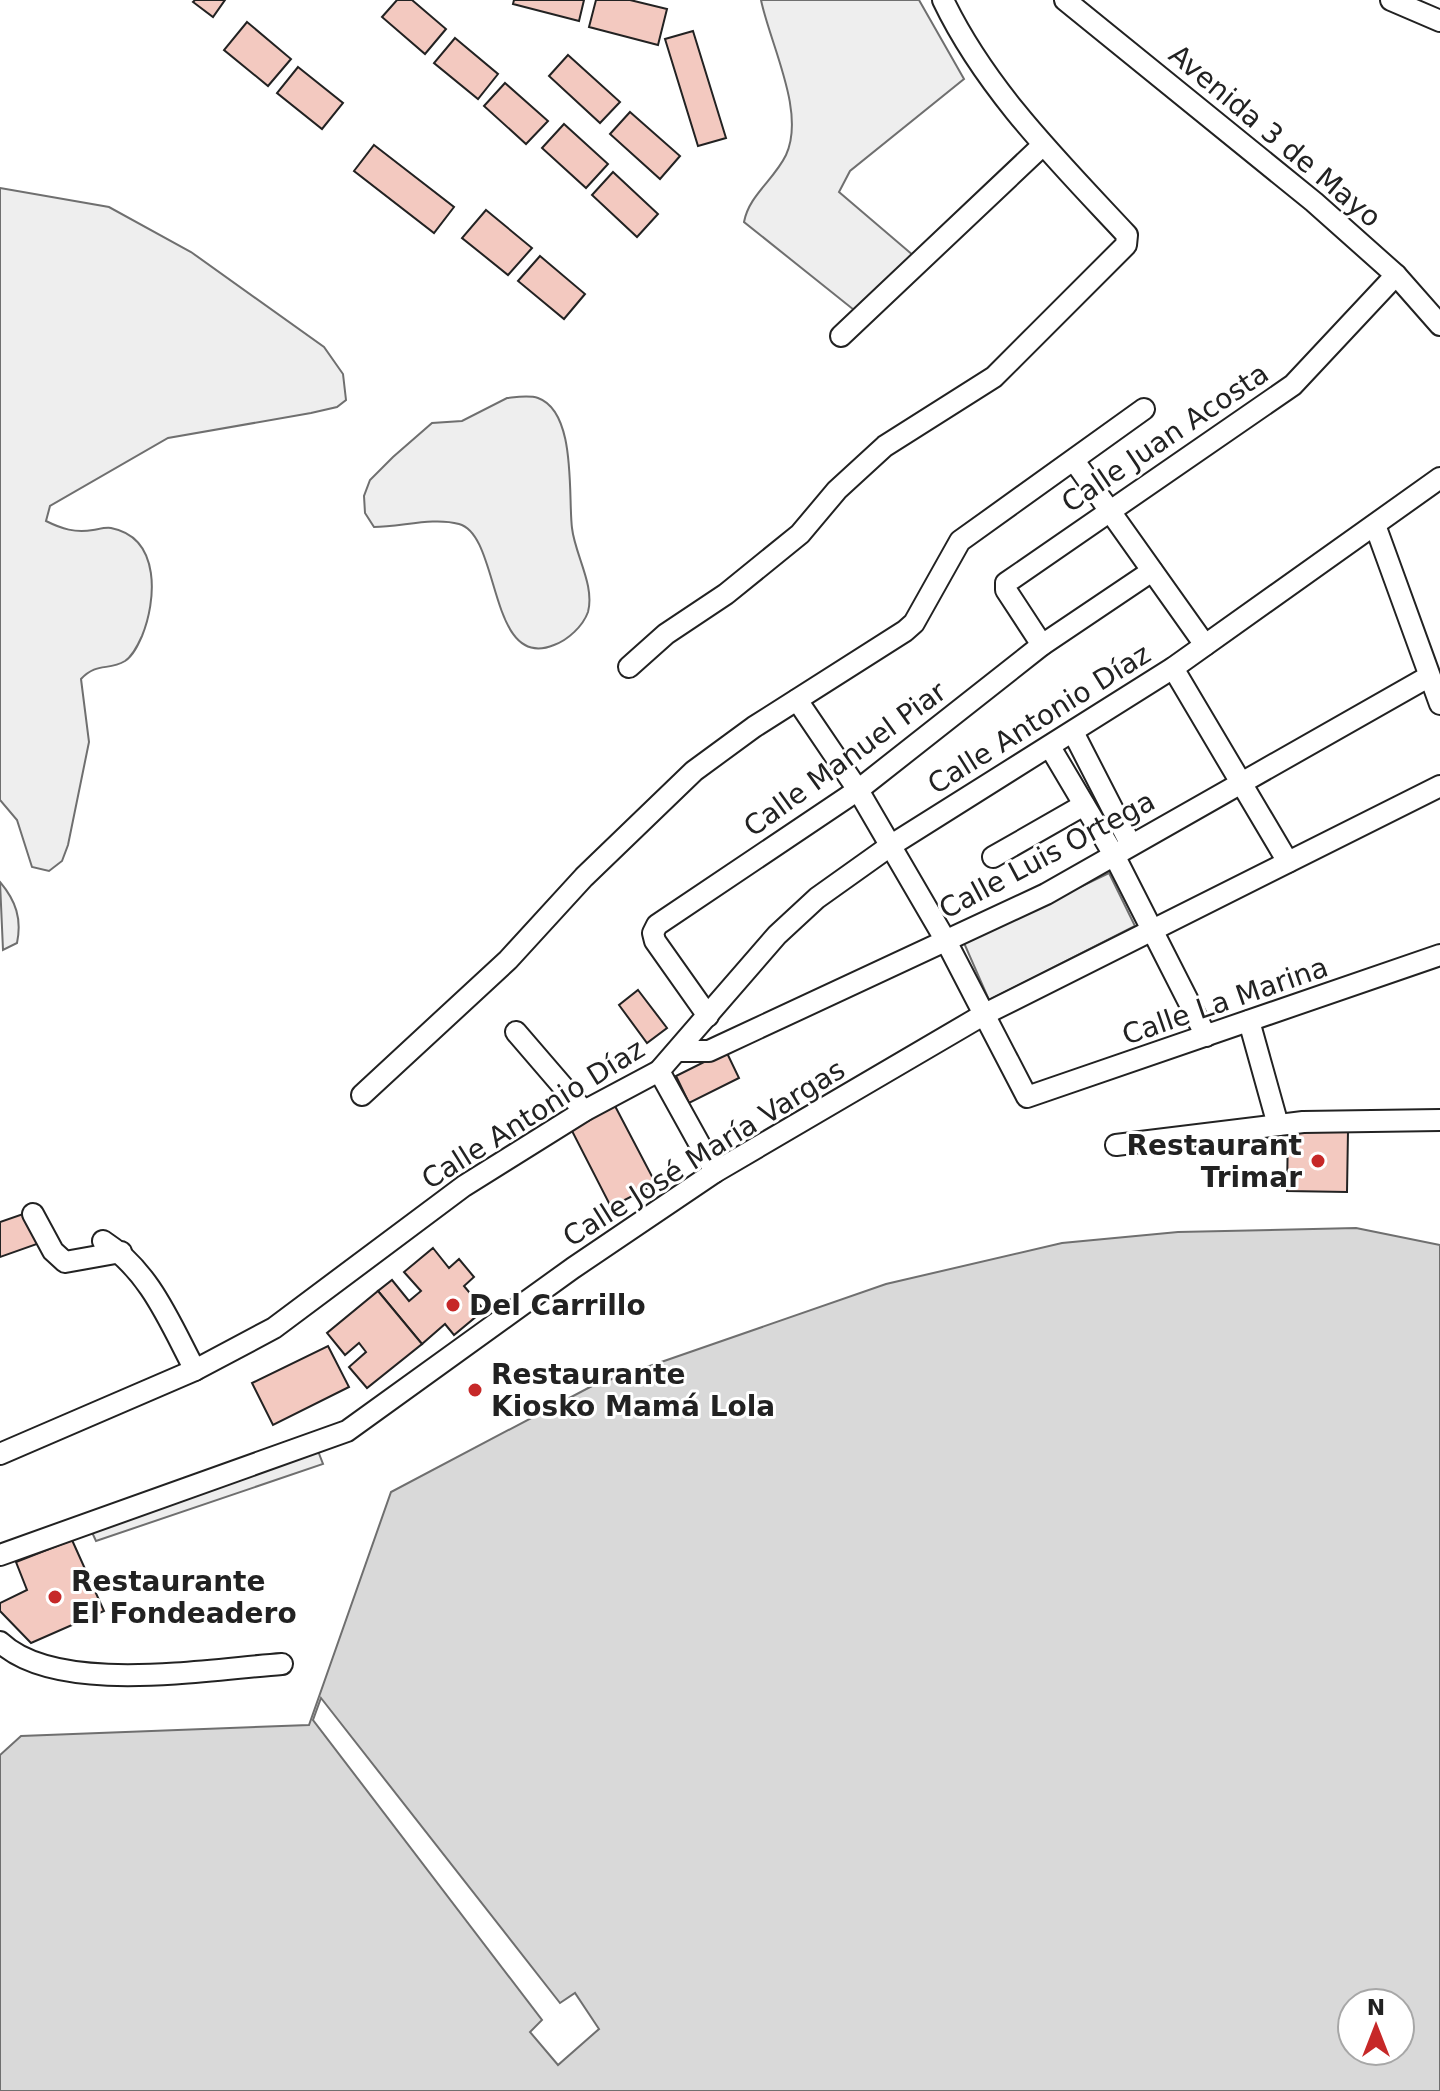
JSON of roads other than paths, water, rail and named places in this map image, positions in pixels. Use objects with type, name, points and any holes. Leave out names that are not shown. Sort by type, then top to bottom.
[{"type":"street","points":[[629,667],[666,634],[726,594],[800,534],[837,490],[885,446],[994,377],[1126,245],[1127,235],[1043,145],[963,42],[943,0]]},
{"type":"street","points":[[1391,0],[1440,21]]},
{"type":"street","name":"Avenida 3 de Mayo","points":[[1075,3],[1314,202],[1396,275],[1440,325]]},
{"type":"street","points":[[841,336],[1043,145]]},
{"type":"street","name":"Calle Juan Acosta","points":[[1042,645],[1006,590],[1006,583],[1293,385],[1396,275]]},
{"type":"street","points":[[362,1095],[508,960],[584,877],[694,771],[905,631],[914,623],[960,541],[1075,462],[1144,409]]},
{"type":"street","points":[[1075,462],[1205,645]]},
{"type":"street","name":"Calle Antonio Díaz","points":[[0,1454],[195,1370],[274,1328],[464,1186],[584,1111],[659,1071],[680,1051],[777,935],[817,898],[890,846],[1173,668],[1440,478]]},
{"type":"street","points":[[1375,525],[1440,704]]},
{"type":"street","name":"Calle Manuel Piar","points":[[708,1016],[655,941],[653,933],[657,925],[858,790],[1042,645],[1152,571]]},
{"type":"street","points":[[1173,668],[1288,862]]},
{"type":"street","name":"Calle Luis Ortega","points":[[680,1051],[709,1051],[1046,894],[1428,677]]},
{"type":"street","points":[[797,700],[858,790],[946,941],[983,1015]]},
{"type":"street","points":[[1073,732],[1122,850],[1150,929],[1206,1036]]},
{"type":"street","points":[[1050,747],[1084,805],[1122,850]]},
{"type":"street","name":"Calle José María Vargas","points":[[0,1555],[347,1431],[367,1420],[573,1268],[715,1172],[983,1015],[1440,786]]},
{"type":"street","points":[[993,857],[1084,805]]},
{"type":"street","name":"Calle La Marina","points":[[983,1015],[1027,1097],[1440,955]]},
{"type":"street","points":[[1249,1021],[1278,1125]]},
{"type":"street","points":[[516,1032],[584,1111]]},
{"type":"street","points":[[659,1071],[715,1172]]},
{"type":"street","points":[[1116,1145],[1351,1119],[1440,1120]]},
{"type":"street","points":[[33,1214],[53,1251],[65,1262],[96,1259],[121,1252]]},
{"type":"street","points":[[103,1241],[121,1252],[152,1289],[195,1370]]},
{"type":"street","points":[[0,1642],[47,1667],[93,1676],[282,1664]]},
{"type":"place","name":"Restaurant Trimar","points":[[1318,1161]]},
{"type":"place","name":"Del Carrillo","points":[[453,1305]]},
{"type":"place","name":"Restaurante Kiosko Mamá Lola","points":[[475,1390]]},
{"type":"place","name":"Restaurante El Fondeadero","points":[[55,1597]]}]
